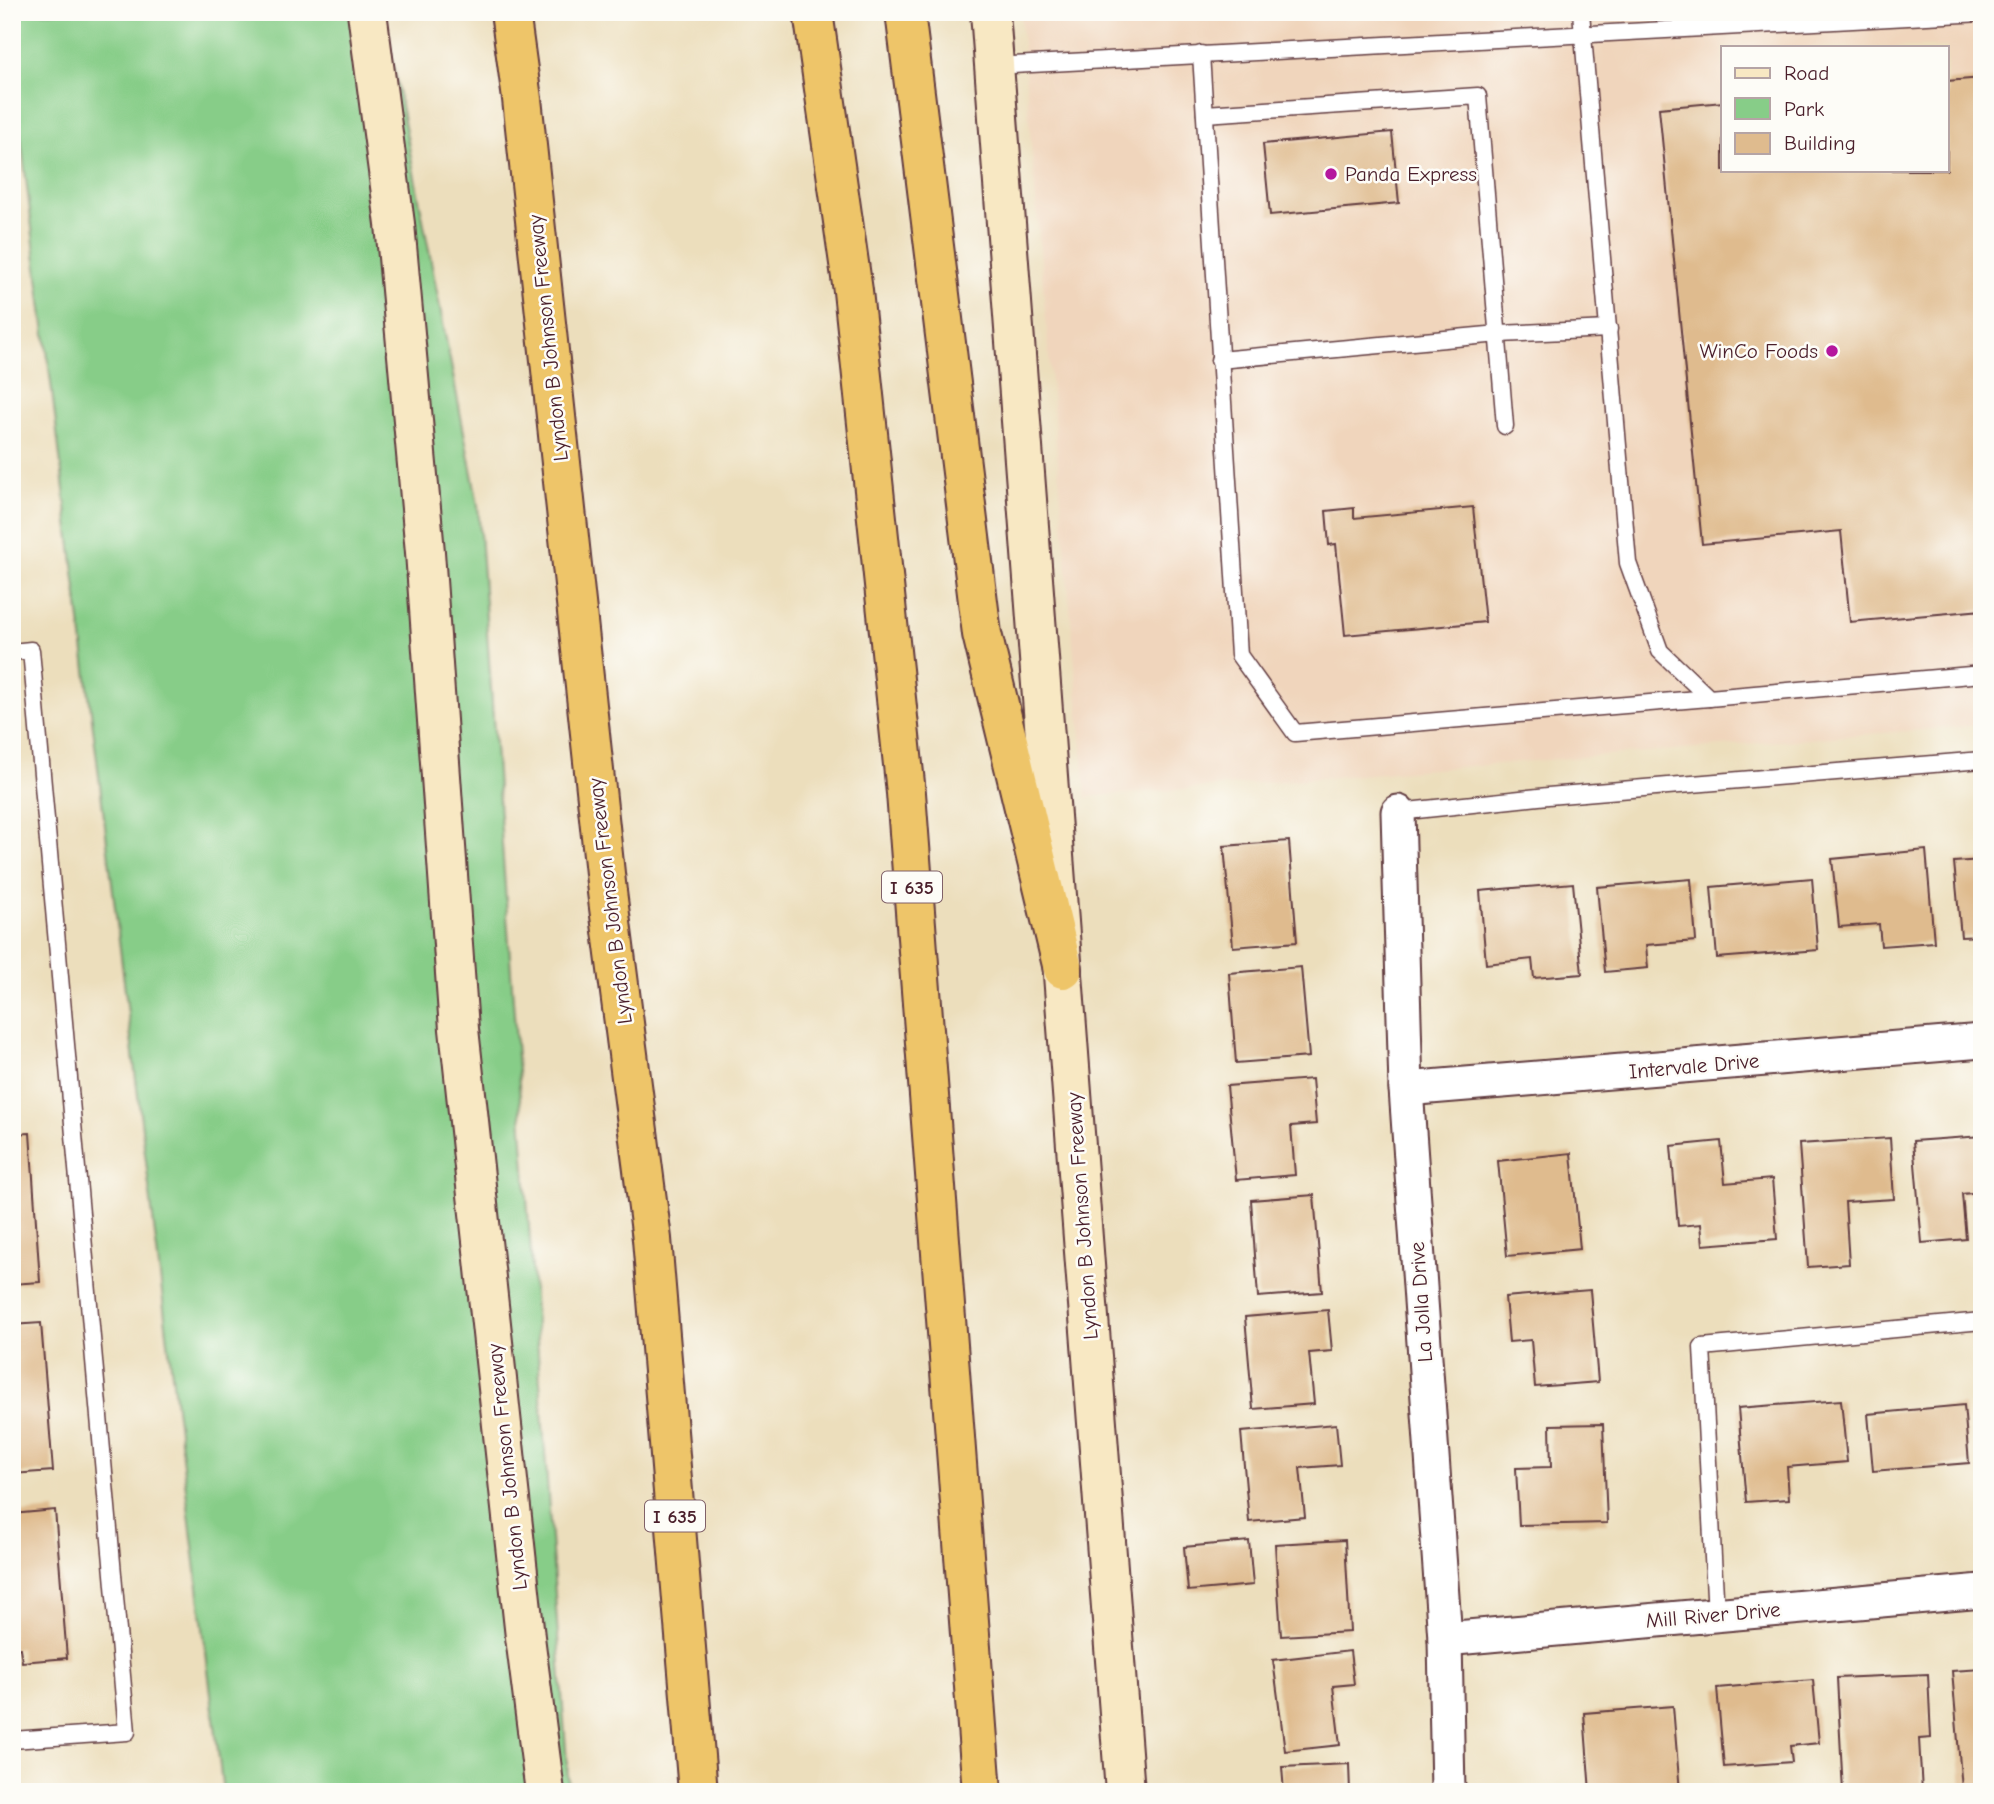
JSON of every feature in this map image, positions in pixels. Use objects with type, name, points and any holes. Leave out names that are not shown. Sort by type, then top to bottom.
[{"type":"highway","name":"Lyndon B Johnson Freeway","points":[[510,12],[524,113],[607,892],[652,1239],[698,1792]]},
{"type":"highway","name":"I 635","points":[[813,12],[853,292],[906,793],[982,1792]]},
{"type":"highway","points":[[905,12],[982,634],[1063,969]]},
{"type":"main road","name":"Lyndon B Johnson Freeway","points":[[366,12],[395,224],[404,320],[425,552],[459,1029],[545,1792]]},
{"type":"main road","name":"Lyndon B Johnson Freeway","points":[[990,12],[1125,1792]]},
{"type":"street","name":"La Jolla Drive","points":[[1398,812],[1406,1089],[1445,1639],[1448,1792]]},
{"type":"street","name":"Intervale Drive","points":[[1406,1089],[1982,1041]]},
{"type":"street","name":"Mill River Drive","points":[[1445,1639],[1982,1591]]},
{"type":"lane","points":[[1581,12],[1628,564],[1660,650],[1709,698]]},
{"type":"lane","points":[[994,66],[1584,35],[1709,20],[1982,13]]},
{"type":"lane","points":[[1201,54],[1239,655],[1295,733],[1982,674]]},
{"type":"lane","points":[[1205,114],[1478,96],[1505,426]]},
{"type":"lane","points":[[1219,360],[1499,334],[1609,329]]},
{"type":"lane","points":[[12,652],[31,650],[127,1732],[12,1740]]},
{"type":"lane","points":[[1398,812],[1548,796],[1982,760]]},
{"type":"lane","points":[[1716,1615],[1702,1347],[1982,1321]]},
{"type":"shaded area","points":[[1020,12],[1982,12],[1982,725],[1086,797]]},
{"type":"green space","points":[[12,12],[383,12],[478,505],[569,1792],[223,1792],[12,64]]},
{"type":"building","name":"WinCo Foods","points":[[1982,78],[1982,610],[1850,622],[1841,531],[1702,544],[1659,108],[1721,102],[1721,172],[1948,172],[1948,81]]},
{"type":"building","name":"Panda Express","points":[[1392,132],[1399,203],[1270,215],[1263,144]]},
{"type":"building","points":[[1473,507],[1485,622],[1345,635],[1336,544],[1329,545],[1326,511],[1354,508],[1354,518]]},
{"type":"building","points":[[1289,841],[1297,942],[1233,947],[1224,846]]},
{"type":"building","points":[[1926,850],[1934,942],[1881,946],[1879,924],[1839,927],[1832,859]]},
{"type":"building","points":[[1982,860],[1982,936],[1961,937],[1954,862]]},
{"type":"building","points":[[1812,878],[1818,950],[1717,958],[1711,887]]},
{"type":"building","points":[[1691,879],[1696,941],[1646,945],[1648,968],[1605,972],[1597,887]]},
{"type":"building","points":[[1573,883],[1582,974],[1534,978],[1532,959],[1486,964],[1480,891]]},
{"type":"building","points":[[1301,967],[1309,1057],[1236,1063],[1229,973]]},
{"type":"building","points":[[1312,1079],[1316,1124],[1291,1126],[1295,1175],[1236,1180],[1227,1086]]},
{"type":"building","points":[[30,1133],[40,1282],[12,1284],[12,1134]]},
{"type":"building","points":[[1982,1136],[1982,1192],[1962,1194],[1966,1239],[1922,1243],[1913,1141]]},
{"type":"building","points":[[1890,1138],[1894,1199],[1845,1202],[1849,1264],[1808,1267],[1799,1144]]},
{"type":"building","points":[[1721,1141],[1725,1183],[1772,1179],[1777,1239],[1703,1245],[1701,1224],[1678,1226],[1671,1146]]},
{"type":"building","points":[[1571,1153],[1580,1249],[1507,1256],[1498,1161]]},
{"type":"building","points":[[1314,1195],[1322,1292],[1258,1297],[1251,1200]]},
{"type":"building","points":[[1590,1290],[1598,1382],[1535,1387],[1531,1340],[1509,1342],[1505,1297]]},
{"type":"building","points":[[1328,1310],[1332,1351],[1309,1353],[1314,1404],[1253,1409],[1245,1317]]},
{"type":"building","points":[[41,1323],[53,1471],[12,1474],[12,1325]]},
{"type":"building","points":[[1841,1400],[1847,1462],[1787,1467],[1789,1499],[1746,1502],[1738,1408]]},
{"type":"building","points":[[1964,1405],[1969,1463],[1873,1471],[1868,1414]]},
{"type":"building","points":[[1336,1424],[1340,1465],[1300,1468],[1305,1517],[1249,1522],[1241,1432]]},
{"type":"building","points":[[1603,1424],[1607,1523],[1519,1525],[1516,1468],[1551,1467],[1550,1425]]},
{"type":"building","points":[[55,1510],[67,1658],[22,1662],[20,1648],[12,1649],[12,1514]]},
{"type":"building","points":[[1345,1540],[1350,1632],[1281,1636],[1275,1544]]},
{"type":"building","points":[[1249,1541],[1253,1585],[1188,1591],[1184,1547]]},
{"type":"building","points":[[1350,1651],[1354,1684],[1333,1686],[1340,1745],[1285,1751],[1273,1660]]},
{"type":"building","points":[[1982,1669],[1982,1788],[1962,1789],[1952,1671]]},
{"type":"building","points":[[1928,1674],[1931,1738],[1919,1739],[1922,1792],[1843,1792],[1837,1678]]},
{"type":"building","points":[[1813,1680],[1819,1743],[1790,1746],[1792,1762],[1724,1767],[1717,1688]]},
{"type":"building","points":[[1673,1706],[1680,1792],[1590,1792],[1584,1713]]},
{"type":"building","points":[[1349,1764],[1350,1792],[1284,1792],[1282,1767]]},
{"type":"place","name":"Panda Express","points":[[1331,174]]},
{"type":"place","name":"WinCo Foods","points":[[1832,351]]}]
